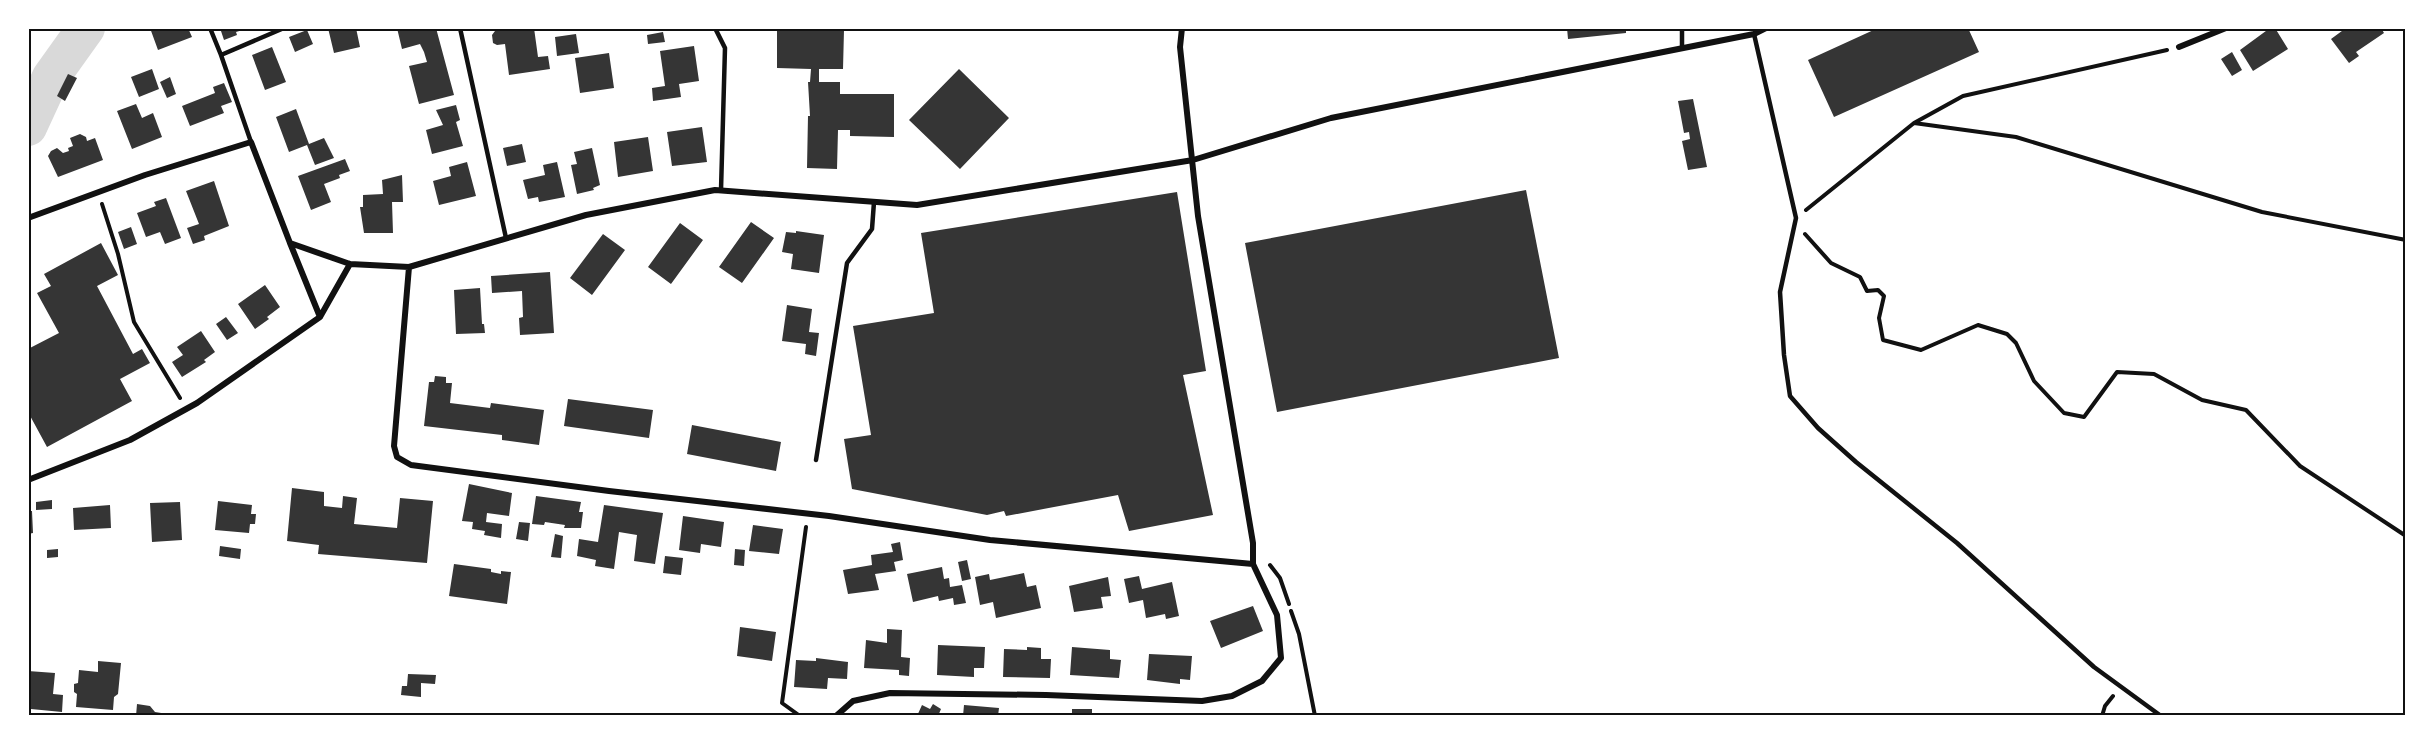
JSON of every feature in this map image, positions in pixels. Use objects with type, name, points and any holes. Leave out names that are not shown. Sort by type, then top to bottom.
[{"type":"street","points":[[837,716],[853,701],[890,693],[1046,695],[1202,701],[1232,696],[1262,681],[1281,658],[1277,615],[1253,564],[1253,543],[1198,216],[1180,47],[1182,28]]},
{"type":"street","points":[[290,243],[350,264],[409,267],[586,214],[721,190],[917,206],[1193,160],[1330,118],[1754,34],[1766,28]]},
{"type":"street","points":[[2179,47],[2226,28]]},
{"type":"street","points":[[28,218],[98,192],[251,142],[320,317]]},
{"type":"street","points":[[28,480],[130,440],[187,409],[320,317],[350,264]]},
{"type":"street","points":[[409,267],[394,446],[397,457],[411,465],[808,514],[990,540],[1253,564]]},
{"type":"lane","points":[[210,28],[251,142]]},
{"type":"lane","points":[[221,55],[284,28]]},
{"type":"lane","points":[[460,28],[506,238]]},
{"type":"lane","points":[[715,28],[725,48],[721,190]]},
{"type":"lane","points":[[1682,28],[1682,48]]},
{"type":"lane","points":[[1754,34],[1797,218],[1780,292],[1784,355],[1790,396],[1818,428],[1856,462],[1957,543],[2094,667],[2161,716]]},
{"type":"lane","points":[[816,460],[847,263],[872,230],[874,202]]},
{"type":"path","points":[[2179,47],[1963,96],[1914,123],[1797,218],[1800,227],[1831,263],[1860,277],[1867,291],[1878,290],[1884,296],[1879,318],[1883,340],[1921,350],[1978,325],[2007,334],[2016,343],[2034,381],[2064,414],[2084,417],[2118,372],[2154,374],[2202,400],[2246,410],[2300,466],[2406,536]]},
{"type":"path","points":[[1914,123],[2016,137],[2262,212],[2406,240]]},
{"type":"path","points":[[98,192],[134,322],[187,409]]},
{"type":"path","points":[[800,716],[782,703],[808,514]]},
{"type":"path","points":[[2102,716],[2105,706],[2121,686]]},
{"type":"building","points":[[150,28],[188,28],[192,37],[158,50]]},
{"type":"building","points":[[220,28],[246,28],[246,29],[224,40]]},
{"type":"building","points":[[328,28],[356,28],[360,47],[334,53]]},
{"type":"building","points":[[397,28],[436,28],[454,95],[419,104],[409,66],[427,62],[420,44],[402,49]]},
{"type":"building","points":[[504,28],[534,28],[538,57],[548,56],[550,69],[509,75],[505,44],[493,43],[492,35],[495,31]]},
{"type":"building","points":[[1567,28],[1626,28],[1626,33],[1568,39]]},
{"type":"building","points":[[1878,28],[1968,28],[1979,52],[1834,117],[1808,60]]},
{"type":"building","points":[[2270,28],[2275,28],[2288,49],[2253,71],[2240,50]]},
{"type":"building","points":[[2346,28],[2381,28],[2384,33],[2356,52],[2359,56],[2349,63],[2331,39]]},
{"type":"building","points":[[777,29],[844,30],[843,69],[819,69],[819,82],[840,82],[840,94],[894,94],[894,137],[850,136],[850,130],[838,130],[837,169],[807,168],[808,116],[810,116],[808,82],[810,82],[811,69],[777,68]]},
{"type":"building","points":[[307,30],[313,44],[295,52],[289,37]]},
{"type":"building","points":[[663,32],[665,42],[648,44],[647,35]]},
{"type":"building","points":[[576,34],[579,53],[557,56],[555,37]]},
{"type":"building","points":[[694,46],[699,81],[679,84],[681,97],[653,101],[652,88],[665,86],[660,51]]},
{"type":"building","points":[[272,47],[286,82],[265,90],[252,55]]},
{"type":"building","points":[[2232,52],[2242,70],[2232,76],[2221,59]]},
{"type":"building","points":[[609,53],[614,88],[580,93],[575,58]]},
{"type":"building","points":[[152,69],[159,89],[139,97],[131,77]]},
{"type":"building","points":[[959,69],[1009,118],[960,169],[909,120]]},
{"type":"building","points":[[68,74],[77,78],[65,101],[57,96]]},
{"type":"building","points":[[170,77],[176,94],[167,98],[160,82]]},
{"type":"building","points":[[224,83],[232,102],[221,106],[224,113],[190,126],[182,106],[215,93],[213,87]]},
{"type":"building","points":[[1693,99],[1707,167],[1688,170],[1682,141],[1690,139],[1689,132],[1684,133],[1678,101]]},
{"type":"building","points":[[136,104],[142,118],[153,113],[162,137],[132,149],[117,111]]},
{"type":"building","points":[[456,105],[460,120],[456,122],[463,146],[432,154],[426,130],[443,125],[436,110]]},
{"type":"building","points":[[296,109],[309,144],[324,138],[334,158],[315,165],[307,145],[289,152],[276,117]]},
{"type":"building","points":[[702,127],[707,162],[672,166],[667,132]]},
{"type":"building","points":[[80,134],[86,137],[87,141],[95,138],[103,160],[58,177],[48,156],[57,148],[63,153],[69,151],[68,148],[73,146],[70,138]]},
{"type":"building","points":[[648,137],[653,171],[618,177],[614,142]]},
{"type":"building","points":[[522,144],[526,162],[507,166],[503,148]]},
{"type":"building","points":[[592,148],[600,185],[593,188],[594,190],[577,194],[571,165],[577,164],[574,152]]},
{"type":"building","points":[[345,159],[350,171],[324,184],[331,202],[311,210],[298,176]]},
{"type":"building","points":[[467,162],[476,196],[439,205],[433,181],[451,176],[449,167]]},
{"type":"building","points":[[557,162],[565,197],[539,202],[538,197],[528,199],[523,180],[545,175],[543,165]]},
{"type":"building","points":[[402,175],[403,202],[392,202],[393,233],[364,233],[360,207],[363,207],[363,195],[383,194],[382,180]]},
{"type":"building","points":[[214,181],[229,226],[204,236],[205,240],[193,244],[187,228],[199,224],[186,191]]},
{"type":"building","points":[[1526,190],[1559,358],[1277,412],[1245,243]]},
{"type":"building","points":[[1177,192],[1206,371],[1183,375],[1213,515],[1129,531],[1118,495],[1006,516],[1004,511],[987,515],[852,489],[844,439],[871,435],[853,326],[934,313],[921,233]]},
{"type":"building","points":[[166,198],[181,238],[165,244],[160,232],[146,237],[137,213],[156,206],[154,202]]},
{"type":"building","points":[[751,222],[774,238],[742,283],[719,267]]},
{"type":"building","points":[[680,223],[703,240],[671,284],[648,267]]},
{"type":"building","points":[[131,227],[137,244],[124,249],[118,232]]},
{"type":"building","points":[[796,231],[824,235],[819,273],[791,269],[793,254],[782,252],[786,232],[796,233]]},
{"type":"building","points":[[603,234],[625,250],[592,295],[570,278]]},
{"type":"building","points":[[101,243],[118,275],[97,286],[133,354],[142,349],[150,363],[120,379],[132,401],[47,447],[28,412],[28,349],[59,333],[37,293],[51,286],[44,274]]},
{"type":"building","points":[[550,272],[554,333],[520,335],[519,318],[523,317],[522,291],[492,293],[491,276]]},
{"type":"building","points":[[265,285],[280,307],[255,329],[238,304]]},
{"type":"building","points":[[480,288],[482,324],[484,324],[485,333],[456,334],[454,290]]},
{"type":"building","points":[[787,305],[812,309],[809,332],[819,333],[816,356],[805,354],[806,344],[782,341]]},
{"type":"building","points":[[226,317],[238,333],[227,340],[216,324]]},
{"type":"building","points":[[201,331],[215,352],[204,360],[206,362],[182,377],[172,362],[183,355],[177,347]]},
{"type":"building","points":[[435,376],[446,377],[446,383],[452,383],[450,403],[490,408],[491,403],[544,410],[539,445],[502,440],[502,435],[424,426],[429,382],[434,382]]},
{"type":"building","points":[[568,399],[653,410],[649,438],[564,426]]},
{"type":"building","points":[[692,425],[781,442],[776,471],[687,454]]},
{"type":"building","points":[[469,484],[512,493],[509,516],[487,513],[486,522],[502,524],[501,538],[484,535],[485,531],[472,529],[473,522],[462,521]]},
{"type":"building","points":[[292,488],[324,492],[324,506],[342,508],[343,496],[357,498],[354,524],[397,528],[400,498],[433,501],[427,563],[318,554],[319,545],[287,541]]},
{"type":"building","points":[[536,496],[581,502],[579,512],[583,512],[581,528],[564,528],[565,525],[545,522],[544,525],[532,524]]},
{"type":"building","points":[[52,500],[52,509],[36,510],[36,502]]},
{"type":"building","points":[[218,501],[252,505],[251,514],[256,514],[255,524],[250,524],[249,533],[215,530]]},
{"type":"building","points":[[180,502],[182,540],[152,542],[150,503]]},
{"type":"building","points":[[110,505],[111,528],[74,530],[73,508]]},
{"type":"building","points":[[604,505],[663,513],[655,564],[634,561],[637,535],[619,532],[614,569],[595,566],[596,560],[577,556],[579,539],[598,542]]},
{"type":"building","points":[[28,511],[32,511],[33,533],[28,534]]},
{"type":"building","points":[[683,516],[724,522],[721,547],[701,544],[700,553],[679,550]]},
{"type":"building","points":[[519,522],[530,523],[528,541],[516,539]]},
{"type":"building","points":[[753,525],[783,529],[779,554],[749,551]]},
{"type":"building","points":[[555,534],[563,536],[561,558],[551,557]]},
{"type":"building","points":[[900,542],[903,560],[894,562],[896,571],[875,574],[879,590],[848,594],[843,570],[872,565],[871,555],[893,552],[891,544]]},
{"type":"building","points":[[220,546],[241,549],[240,559],[219,556]]},
{"type":"building","points":[[58,549],[58,557],[47,558],[47,550]]},
{"type":"building","points":[[735,549],[745,550],[744,566],[734,565]]},
{"type":"building","points":[[665,556],[683,558],[681,575],[663,573]]},
{"type":"building","points":[[967,560],[971,579],[962,581],[958,562]]},
{"type":"building","points":[[454,564],[491,569],[491,572],[501,574],[501,571],[511,572],[507,604],[449,596]]},
{"type":"building","points":[[942,567],[944,579],[949,578],[950,587],[962,585],[966,603],[954,605],[953,598],[939,601],[938,596],[913,602],[907,574]]},
{"type":"building","points":[[1024,573],[1027,587],[1036,585],[1041,608],[996,618],[993,602],[980,605],[975,577],[989,574],[990,580]]},
{"type":"building","points":[[1139,576],[1142,589],[1172,582],[1179,616],[1166,619],[1165,614],[1146,618],[1143,600],[1129,603],[1124,579]]},
{"type":"building","points":[[1108,577],[1111,596],[1101,597],[1103,608],[1074,612],[1069,586]]},
{"type":"building","points":[[1253,606],[1263,631],[1221,648],[1210,621]]},
{"type":"building","points":[[740,627],[776,632],[772,661],[737,656]]},
{"type":"building","points":[[887,629],[902,630],[901,657],[910,658],[909,676],[899,675],[899,670],[864,668],[866,640],[887,643]]},
{"type":"building","points":[[938,645],[985,647],[984,668],[974,668],[974,677],[937,675]]},
{"type":"building","points":[[1027,647],[1041,648],[1041,659],[1051,659],[1050,678],[1003,677],[1004,649],[1027,650]]},
{"type":"building","points":[[1072,647],[1110,650],[1110,659],[1121,660],[1119,678],[1070,675]]},
{"type":"building","points":[[1149,654],[1192,656],[1190,680],[1180,679],[1180,684],[1147,680]]},
{"type":"building","points":[[816,658],[848,662],[847,679],[828,678],[827,689],[794,687],[796,660],[816,661]]},
{"type":"building","points":[[98,661],[121,663],[118,694],[114,697],[113,710],[76,707],[77,694],[74,692],[74,684],[78,683],[79,670],[98,672]]},
{"type":"building","points":[[28,671],[55,673],[53,694],[63,695],[62,712],[31,709]]},
{"type":"building","points":[[408,674],[436,675],[435,684],[421,683],[421,697],[401,695],[402,686],[407,686]]},
{"type":"building","points":[[137,704],[150,706],[155,712],[180,716],[136,716]]},
{"type":"building","points":[[933,704],[941,709],[938,716],[917,716],[922,705],[930,709]]},
{"type":"building","points":[[964,705],[999,708],[998,716],[963,716]]},
{"type":"building","points":[[1072,709],[1092,709],[1092,716],[1072,716]]},
{"type":"waterway","points":[[28,127],[51,77],[86,28]]}]
